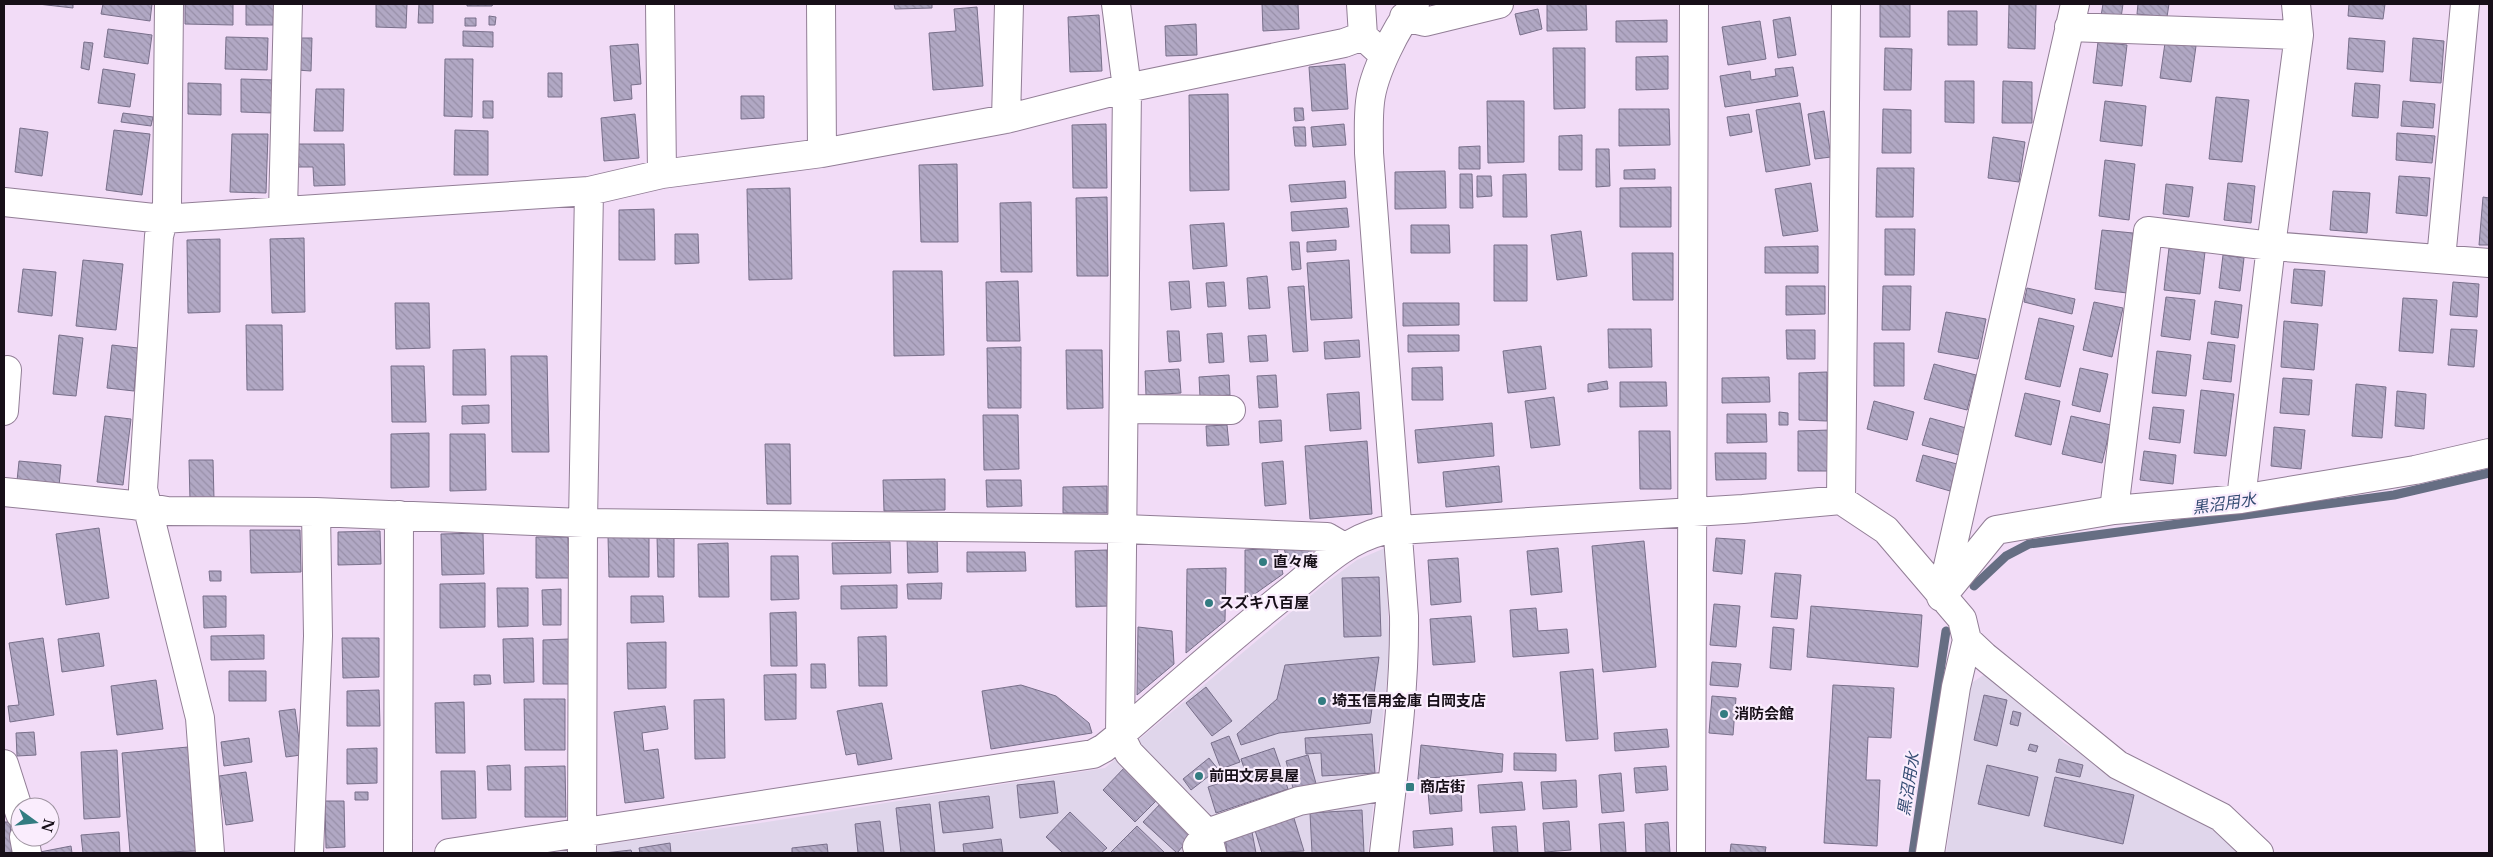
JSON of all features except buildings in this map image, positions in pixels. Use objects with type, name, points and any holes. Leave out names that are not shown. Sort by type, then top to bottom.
[{"type":"street","points":[[169,4],[166,204],[159,236],[143,489],[200,718],[210,853]]},
{"type":"street","points":[[284,211],[288,4]]},
{"type":"street","points":[[660,4],[662,174]]},
{"type":"street","points":[[821,4],[822,153]]},
{"type":"street","points":[[1006,119],[1009,4]]},
{"type":"street","points":[[1116,4],[1127,88],[1124,530],[1120,735],[1129,753],[1204,846],[1299,802],[1392,785]]},
{"type":"street","points":[[1361,4],[1363,36],[1384,56]]},
{"type":"street","points":[[1384,853],[1404,652],[1398,530],[1369,153],[1370,100],[1384,56],[1410,10],[1424,22],[1500,4]]},
{"type":"street","points":[[1691,853],[1694,4]]},
{"type":"street","points":[[1840,500],[1846,4]]},
{"type":"street","points":[[2241,499],[2271,246],[2299,35],[2296,4]]},
{"type":"street","points":[[2442,260],[2465,4]]},
{"type":"street","points":[[1941,596],[2072,15],[2299,35]]},
{"type":"street","points":[[4,202],[163,219],[589,191],[662,174],[822,153],[1006,119],[1127,88],[1344,43],[1363,36]]},
{"type":"street","points":[[582,843],[583,522],[589,191]]},
{"type":"street","points":[[2114,510],[2148,231],[2271,246],[2489,263]]},
{"type":"street","points":[[4,411],[7,370]]},
{"type":"street","points":[[1125,409],[1231,410]]},
{"type":"street","points":[[1941,596],[1996,530],[2114,510],[2241,499],[2415,470],[2489,454]]},
{"type":"street","points":[[4,492],[133,505],[148,509],[316,512],[583,522],[1124,530],[1327,537],[1344,547]]},
{"type":"street","points":[[455,853],[582,843],[1077,758],[1104,748],[1259,615],[1344,547],[1368,534],[1398,530],[1743,509],[1840,500],[1886,530],[1962,619],[1967,640],[1956,687],[1930,853]]},
{"type":"street","points":[[309,853],[318,636],[316,512]]},
{"type":"street","points":[[398,853],[399,515]]},
{"type":"street","points":[[1967,640],[2118,765],[2221,817],[2259,853]]},
{"type":"street","points":[[4,764],[15,797]]},
{"type":"shaded area","points":[[1385,548],[1390,652],[1368,853],[539,853],[760,823],[1105,768],[1327,582],[1357,560]]},
{"type":"shaded area","points":[[1988,672],[2064,743],[2120,778],[2215,827],[2240,853],[1946,853],[1970,684]]},
{"type":"waterway","name":"黒沼用水","points":[[1974,586],[2006,556],[2029,544],[2394,495],[2489,473]]},
{"type":"waterway","name":"黒沼用水","points":[[1913,853],[1946,631]]},
{"type":"place","name":"直々庵","points":[[1263,562]]},
{"type":"place","name":"スズキ八百屋","points":[[1209,603]]},
{"type":"place","name":"埼玉信用金庫 白岡支店","points":[[1322,701]]},
{"type":"place","name":"消防会館","points":[[1724,714]]},
{"type":"place","name":"前田文房具屋","points":[[1199,776]]},
{"type":"place","name":"商店街","points":[[1410,787]]}]
